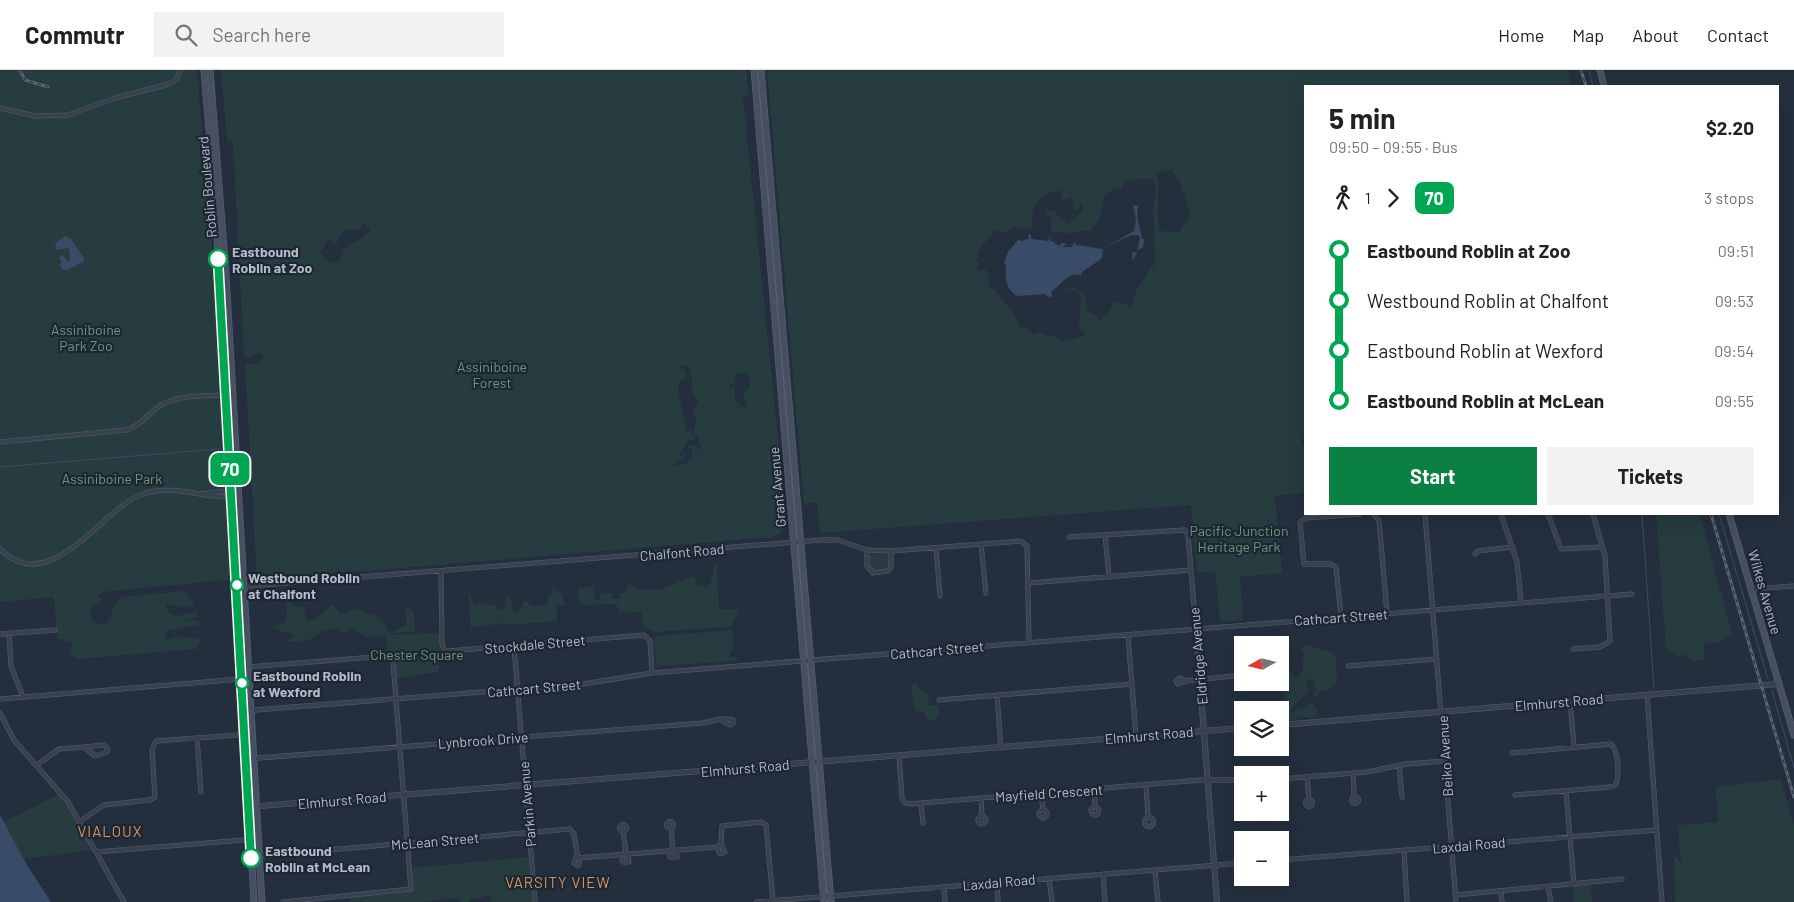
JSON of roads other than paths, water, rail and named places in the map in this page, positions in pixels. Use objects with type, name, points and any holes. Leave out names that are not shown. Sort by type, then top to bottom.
[{"type":"main road","name":"Roblin Boulevard","points":[[204,70],[229,395],[246,711],[253,759],[257,839],[254,857],[254,902]]},
{"type":"main road","name":"Roblin Boulevard","points":[[210,70],[224,244],[229,395]]},
{"type":"main road","name":"Grant Avenue","points":[[754,70],[798,542],[812,661],[816,762]]},
{"type":"main road","name":"Grant Avenue","points":[[761,70],[798,542],[804,661],[816,762],[828,899]]},
{"type":"main road","points":[[1600,70],[1604,85]]},
{"type":"main road","name":"Wilkes Avenue","points":[[1729,515],[1794,736]]},
{"type":"main road","name":"Roblin Boulevard","points":[[244,668],[241,679],[246,711]]},
{"type":"main road","name":"Roblin Boulevard","points":[[248,734],[246,759],[249,840],[262,902]]},
{"type":"street","points":[[0,108],[35,116],[68,115],[121,96],[169,84],[177,79],[180,70]]},
{"type":"street","points":[[0,442],[129,430],[144,421],[165,403],[184,398],[229,395]]},
{"type":"street","points":[[0,549],[12,558],[23,561],[35,563],[50,561],[64,554],[139,496],[160,491],[197,494],[235,494]]},
{"type":"street","points":[[1341,617],[1338,570],[1330,564],[1304,564],[1300,522],[1306,518],[1346,515]]},
{"type":"street","points":[[1375,515],[1379,521],[1386,613]]},
{"type":"street","name":"Beiko Avenue","points":[[1425,515],[1456,902]]},
{"type":"street","points":[[1501,515],[1517,562],[1521,602]]},
{"type":"street","points":[[1548,515],[1561,549],[1602,547]]},
{"type":"street","points":[[1573,649],[1600,648],[1610,641],[1608,596],[1602,547],[1593,515]]},
{"type":"street","name":"Eldridge Avenue","points":[[1106,535],[1185,530],[1188,535],[1217,902]]},
{"type":"street","points":[[1069,537],[1106,535],[1109,577]]},
{"type":"street","name":"Chalfont Road","points":[[240,587],[798,542],[838,540],[867,550],[891,551],[1025,542],[1028,546],[1029,642]]},
{"type":"street","points":[[981,544],[986,592]]},
{"type":"street","points":[[1475,554],[1478,551],[1512,547]]},
{"type":"street","points":[[936,548],[940,596]]},
{"type":"street","points":[[867,550],[867,566],[873,573],[888,571],[892,567],[891,551]]},
{"type":"street","points":[[1029,584],[1190,570]]},
{"type":"street","name":"Stockdale Street","points":[[441,572],[444,648],[448,651],[644,635],[650,641],[652,673]]},
{"type":"street","points":[[1751,589],[1794,586]]},
{"type":"street","name":"Cathcart Street","points":[[246,711],[583,684],[652,673],[1632,594]]},
{"type":"street","points":[[0,634],[55,630]]},
{"type":"street","points":[[9,634],[11,666],[23,697]]},
{"type":"street","points":[[1128,635],[1136,736]]},
{"type":"street","name":"Parkin Avenue","points":[[514,646],[535,902]]},
{"type":"street","points":[[244,668],[387,656],[393,662],[398,747],[404,795],[411,889],[283,902]]},
{"type":"street","points":[[1348,666],[1437,659]]},
{"type":"street","points":[[1187,681],[1234,676]]},
{"type":"street","points":[[0,699],[241,679]]},
{"type":"street","points":[[939,700],[1132,684]]},
{"type":"street","name":"Elmhurst Road","points":[[1289,724],[1778,684]]},
{"type":"street","points":[[996,695],[1001,748]]},
{"type":"street","points":[[1647,695],[1662,902]]},
{"type":"street","points":[[1570,701],[1574,747]]},
{"type":"street","points":[[0,713],[11,736],[65,798],[80,821],[124,902]]},
{"type":"street","name":"Lynbrook Drive","points":[[246,759],[703,723],[720,720]]},
{"type":"street","name":"Elmhurst Road","points":[[248,807],[1234,729]]},
{"type":"street","points":[[80,821],[104,805],[150,800],[155,797],[153,742],[248,734]]},
{"type":"street","points":[[197,738],[201,792]]},
{"type":"street","points":[[37,765],[59,749],[84,746],[104,745],[108,750],[106,754],[92,755],[84,746]]},
{"type":"street","points":[[1512,753],[1574,747],[1613,746],[1616,753],[1617,782],[1610,787],[1515,795]]},
{"type":"street","name":"Mayfield Crescent","points":[[898,755],[903,800],[907,804],[1207,780],[1234,780]]},
{"type":"street","points":[[1289,778],[1353,773],[1398,765],[1445,760]]},
{"type":"street","points":[[1398,765],[1402,797]]},
{"type":"street","points":[[1353,773],[1354,796]]},
{"type":"street","points":[[1307,776],[1309,800]]},
{"type":"street","points":[[1146,785],[1148,817]]},
{"type":"street","points":[[1094,789],[1095,807]]},
{"type":"street","points":[[1566,791],[1574,884]]},
{"type":"street","points":[[1041,793],[1043,810]]},
{"type":"street","points":[[981,798],[982,816]]},
{"type":"street","points":[[921,803],[923,823]]},
{"type":"street","points":[[717,847],[720,854],[725,852],[721,844],[722,826],[764,823],[773,901]]},
{"type":"street","points":[[670,828],[673,850]]},
{"type":"street","name":"Laxdal Road","points":[[1289,859],[1658,830]]},
{"type":"street","name":"McLean Street","points":[[254,857],[529,833],[572,831],[579,857],[625,854]]},
{"type":"street","points":[[623,831],[625,854],[717,847],[721,844]]},
{"type":"street","points":[[96,852],[257,839]]},
{"type":"street","points":[[1404,850],[1407,902]]},
{"type":"street","name":"Laxdal Road","points":[[756,902],[828,899],[944,887],[1234,864]]},
{"type":"street","points":[[1155,870],[1158,902]]},
{"type":"street","points":[[1103,874],[1105,902]]},
{"type":"street","points":[[1049,878],[1052,902]]},
{"type":"street","points":[[1456,895],[1622,879]]},
{"type":"street","points":[[997,883],[998,902]]},
{"type":"street","points":[[1548,886],[1551,902]]},
{"type":"street","points":[[944,887],[945,902]]},
{"type":"street","points":[[1501,891],[1502,902]]},
{"type":"water","points":[[1133,205],[1138,206],[1137,217],[1144,240],[1143,247],[1138,250],[1133,261],[1132,253],[1137,252],[1139,235],[1131,235],[1104,248],[1134,231],[1136,219]]},
{"type":"water","points":[[1028,234],[1031,235],[1031,239],[1048,241],[1050,237],[1050,241],[1054,241],[1059,246],[1062,243],[1067,244],[1062,247],[1072,247],[1074,242],[1076,245],[1103,249],[1102,258],[1081,273],[1082,275],[1071,275],[1064,280],[1051,291],[1053,298],[1051,296],[1048,298],[1046,294],[1017,296],[1008,286],[1004,262],[1008,252],[1019,239],[1021,241],[1029,239]]},
{"type":"water","points":[[65,236],[71,239],[84,258],[83,262],[67,270],[62,269],[59,264],[62,262],[59,257],[63,255],[67,261],[70,260],[69,248],[57,250],[55,246]]},
{"type":"water","points":[[0,815],[27,865],[51,902],[0,902]]},
{"type":"waterway","points":[[1589,70],[1593,85]]},
{"type":"waterway","points":[[0,467],[220,449]]},
{"type":"waterway","points":[[1642,515],[1654,688]]},
{"type":"waterway","points":[[1719,515],[1768,679]]},
{"type":"waterway","points":[[1772,691],[1794,768]]},
{"type":"railway","points":[[20,70],[25,80],[48,87]]},
{"type":"railway","points":[[1581,70],[1586,85]]},
{"type":"railway","points":[[1711,515],[1794,797]]},
{"type":"place","name":"Eastbound Roblin at Zoo","points":[[218,259]]},
{"type":"place","name":"Westbound Roblin at Chalfont","points":[[237,585]]},
{"type":"place","name":"Eastbound Roblin at Wexford","points":[[242,683]]},
{"type":"place","name":"Eastbound Roblin at McLean","points":[[251,858]]},
{"type":"district","name":"VIALOUX","points":[[110,831]]},
{"type":"district","name":"VARSITY VIEW","points":[[558,882]]},
{"type":"park label","name":"Assiniboine Park Zoo","points":[[86,338]]},
{"type":"park label","name":"Assiniboine Forest","points":[[492,374]]},
{"type":"park label","name":"Assiniboine Park","points":[[112,478]]},
{"type":"park label","name":"Pacific Junction Heritage Park","points":[[1239,538]]},
{"type":"park label","name":"Chester Square","points":[[417,654]]}]
